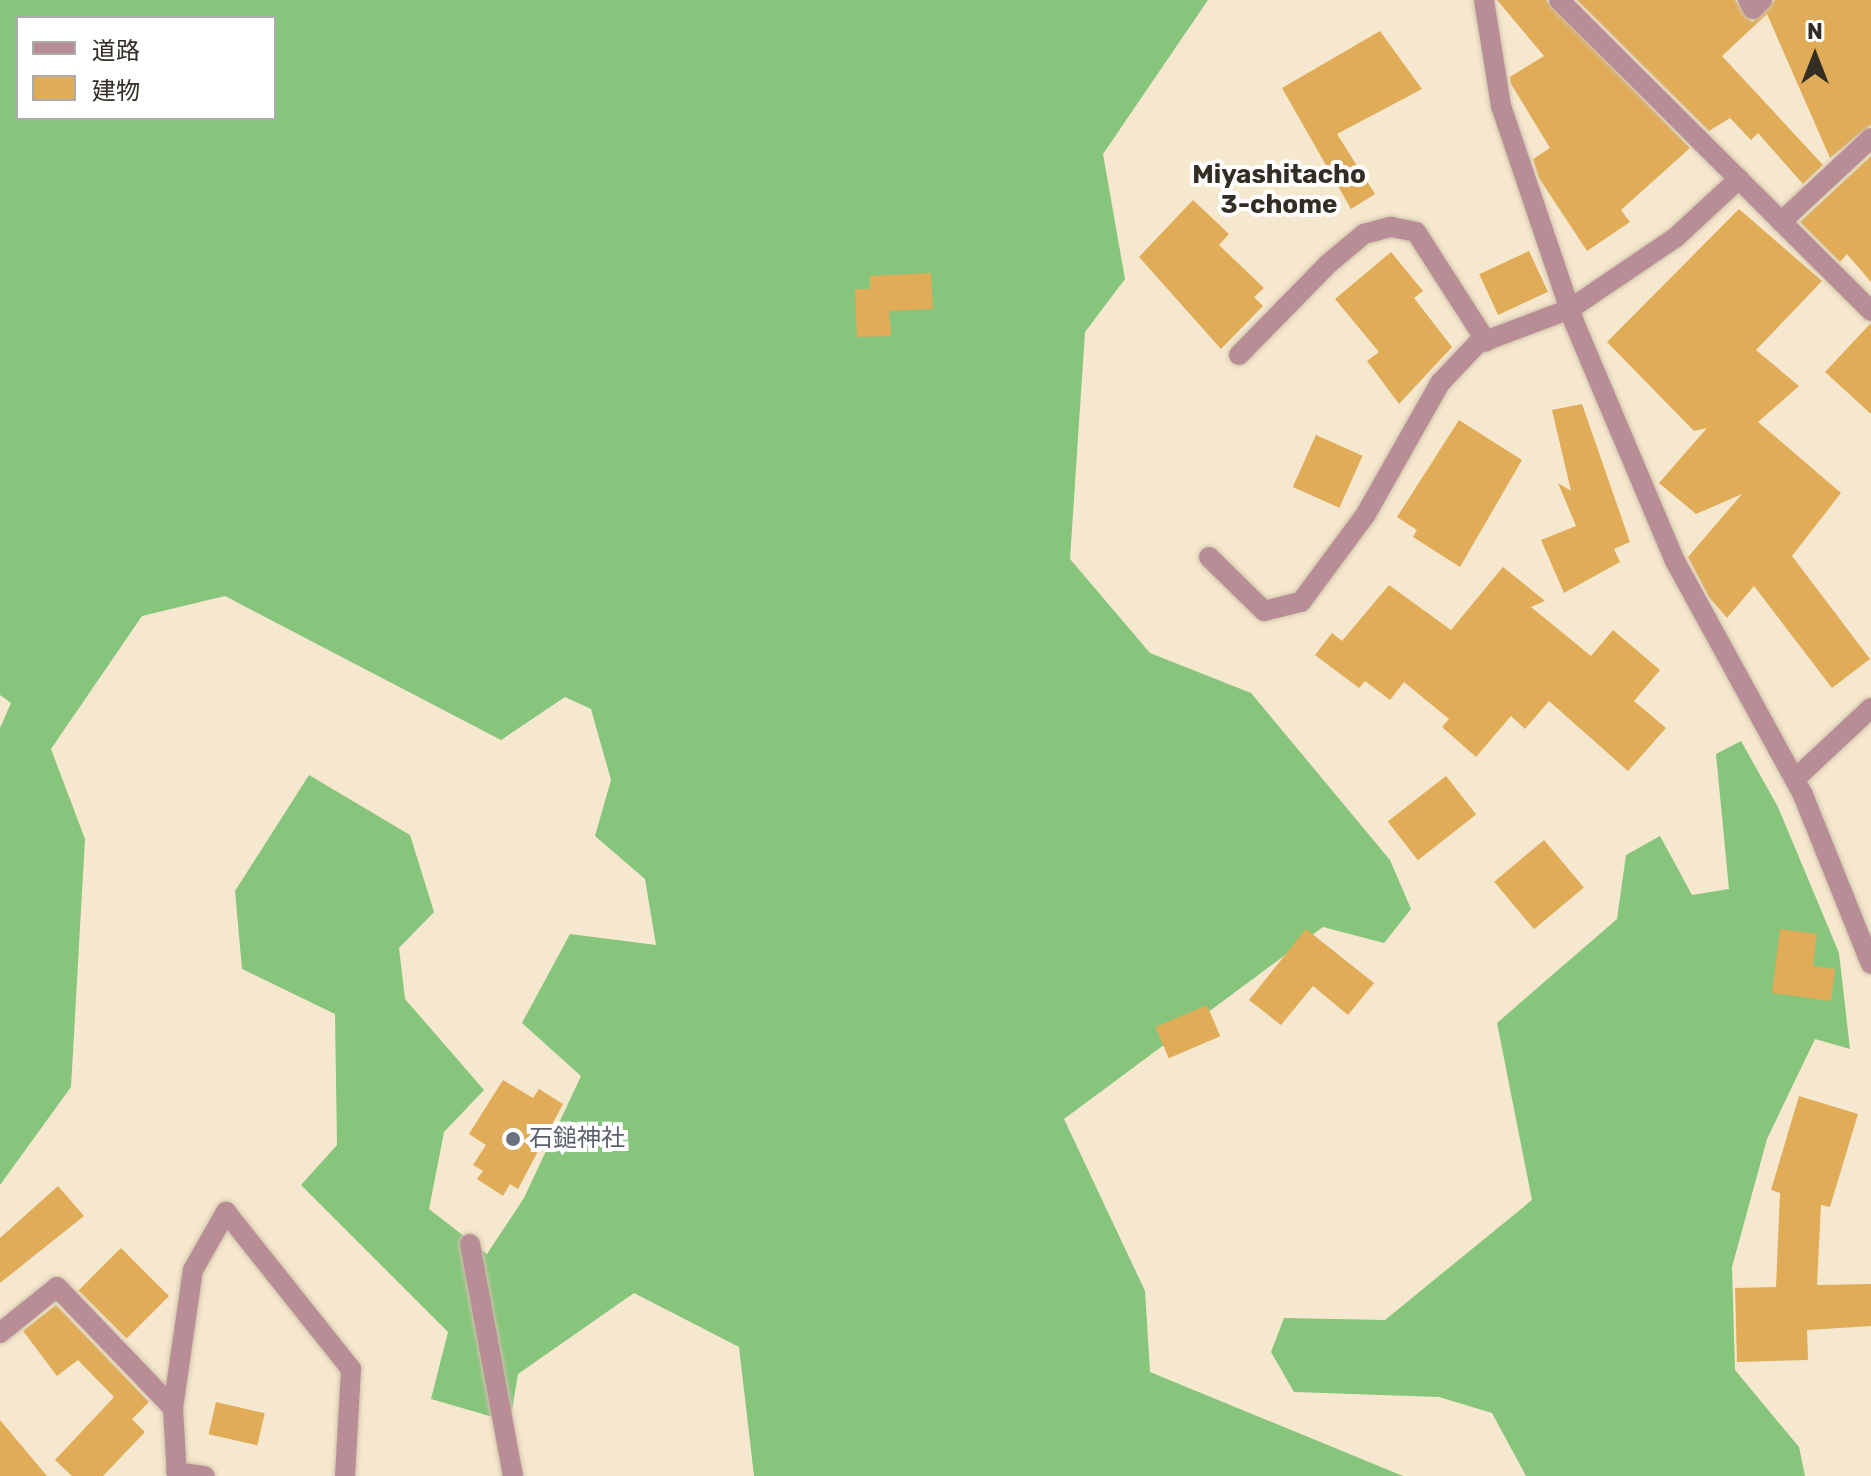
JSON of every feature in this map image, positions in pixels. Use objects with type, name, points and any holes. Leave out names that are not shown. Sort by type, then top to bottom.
[{"type":"street","points":[[1484,0],[1501,106],[1570,309],[1675,561],[1795,779],[1871,964]]},
{"type":"street","points":[[1559,0],[1871,311]]},
{"type":"street","points":[[1748,0],[1753,9],[1762,0]]},
{"type":"street","points":[[1781,222],[1871,138]]},
{"type":"street","points":[[1209,557],[1264,611],[1301,602],[1366,514],[1440,383],[1486,341],[1570,309],[1675,238],[1739,179]]},
{"type":"street","points":[[1239,355],[1340,254],[1364,234],[1391,227],[1416,232],[1486,341]]},
{"type":"street","points":[[1795,779],[1871,708]]},
{"type":"street","points":[[205,1476],[176,1474],[173,1408],[193,1270],[226,1212],[351,1369],[345,1476]]},
{"type":"street","points":[[470,1244],[513,1476]]},
{"type":"street","points":[[0,1333],[57,1287],[173,1408]]},
{"type":"green space","points":[[0,0],[1208,0],[1103,154],[1125,279],[1085,332],[1070,559],[1150,653],[1251,693],[1390,860],[1411,909],[1384,943],[1323,927],[1064,1119],[1145,1291],[1150,1372],[1403,1476],[754,1476],[739,1347],[634,1293],[518,1374],[510,1422],[431,1399],[448,1332],[301,1185],[337,1145],[335,1014],[242,969],[235,891],[309,775],[410,835],[434,912],[399,948],[405,999],[484,1090],[444,1132],[429,1209],[487,1254],[524,1198],[581,1076],[522,1023],[570,934],[656,945],[645,879],[595,836],[611,780],[591,709],[565,697],[501,740],[225,596],[142,616],[51,749],[85,839],[71,1087],[0,1185],[0,728],[11,703],[0,695]]},
{"type":"green space","points":[[1741,741],[1778,807],[1839,953],[1850,1049],[1815,1039],[1767,1139],[1732,1267],[1735,1370],[1799,1447],[1805,1476],[1526,1476],[1492,1413],[1439,1397],[1294,1392],[1271,1352],[1284,1318],[1385,1320],[1532,1200],[1497,1023],[1617,919],[1626,855],[1660,836],[1692,895],[1729,889],[1716,754]]},
{"type":"building","points":[[1497,0],[1546,0],[1690,148],[1621,210],[1630,222],[1587,251],[1539,178],[1533,159],[1550,148],[1511,84],[1510,77],[1544,56]]},
{"type":"building","points":[[1577,0],[1735,0],[1752,22],[1775,0],[1871,0],[1871,125],[1830,158],[1767,14],[1722,56],[1823,165],[1803,184],[1758,133],[1751,140],[1730,118],[1709,131]]},
{"type":"building","points":[[1380,31],[1422,89],[1337,134],[1375,194],[1351,209],[1282,88]]},
{"type":"building","points":[[1871,156],[1871,282],[1847,254],[1840,262],[1800,222]]},
{"type":"building","points":[[1193,200],[1229,234],[1219,245],[1264,288],[1254,297],[1263,306],[1221,349],[1139,257]]},
{"type":"building","points":[[1739,209],[1822,281],[1756,350],[1799,386],[1758,422],[1841,493],[1792,556],[1870,659],[1832,688],[1754,586],[1727,618],[1709,597],[1688,557],[1742,494],[1696,514],[1659,483],[1707,428],[1694,431],[1607,342]]},
{"type":"building","points":[[1529,251],[1548,292],[1498,315],[1479,274]]},
{"type":"building","points":[[1391,252],[1423,291],[1414,298],[1452,347],[1399,404],[1367,361],[1379,352],[1335,299]]},
{"type":"building","points":[[931,273],[933,309],[889,311],[891,336],[857,337],[855,289],[870,289],[870,276]]},
{"type":"building","points":[[1871,324],[1871,414],[1825,372]]},
{"type":"building","points":[[1582,404],[1630,542],[1614,549],[1620,562],[1564,593],[1541,540],[1576,526],[1558,483],[1571,491],[1552,410]]},
{"type":"building","points":[[1459,420],[1522,460],[1460,567],[1413,537],[1417,530],[1397,517]]},
{"type":"building","points":[[1316,435],[1363,456],[1339,508],[1293,487]]},
{"type":"building","points":[[1503,567],[1545,601],[1531,607],[1591,656],[1613,630],[1660,670],[1634,701],[1666,728],[1628,771],[1549,701],[1525,729],[1511,716],[1476,757],[1442,727],[1449,719],[1404,682],[1390,700],[1365,681],[1359,688],[1315,655],[1332,633],[1342,641],[1389,585],[1451,630]]},
{"type":"building","points":[[1446,776],[1476,815],[1418,860],[1388,822]]},
{"type":"building","points":[[1544,840],[1584,887],[1534,929],[1494,882]]},
{"type":"building","points":[[1306,929],[1374,983],[1348,1015],[1313,986],[1281,1025],[1249,1000]]},
{"type":"building","points":[[1780,929],[1817,934],[1813,966],[1835,969],[1831,1001],[1772,993]]},
{"type":"building","points":[[1207,1005],[1220,1036],[1169,1058],[1155,1027]]},
{"type":"building","name":"石鎚神社","points":[[503,1080],[533,1098],[539,1089],[563,1104],[518,1189],[510,1184],[503,1196],[477,1179],[483,1171],[473,1165],[486,1145],[469,1134]]},
{"type":"building","points":[[1799,1096],[1858,1114],[1830,1207],[1821,1205],[1817,1285],[1871,1284],[1871,1326],[1807,1330],[1808,1360],[1737,1362],[1735,1288],[1776,1287],[1780,1193],[1771,1190]]},
{"type":"building","points":[[58,1186],[84,1216],[0,1283],[0,1238]]},
{"type":"building","points":[[121,1248],[169,1296],[127,1339],[79,1290]]},
{"type":"building","points":[[56,1305],[149,1402],[132,1419],[145,1432],[103,1476],[72,1476],[55,1460],[114,1397],[78,1360],[57,1376],[23,1331]]},
{"type":"building","points":[[216,1402],[265,1413],[257,1445],[209,1434]]},
{"type":"building","points":[[0,1420],[47,1476],[0,1476]]},
{"type":"place","name":"石鎚神社","points":[[513,1139]]},
{"type":"district","name":"Miyashitacho 3-chome","points":[[1279,190]]}]
